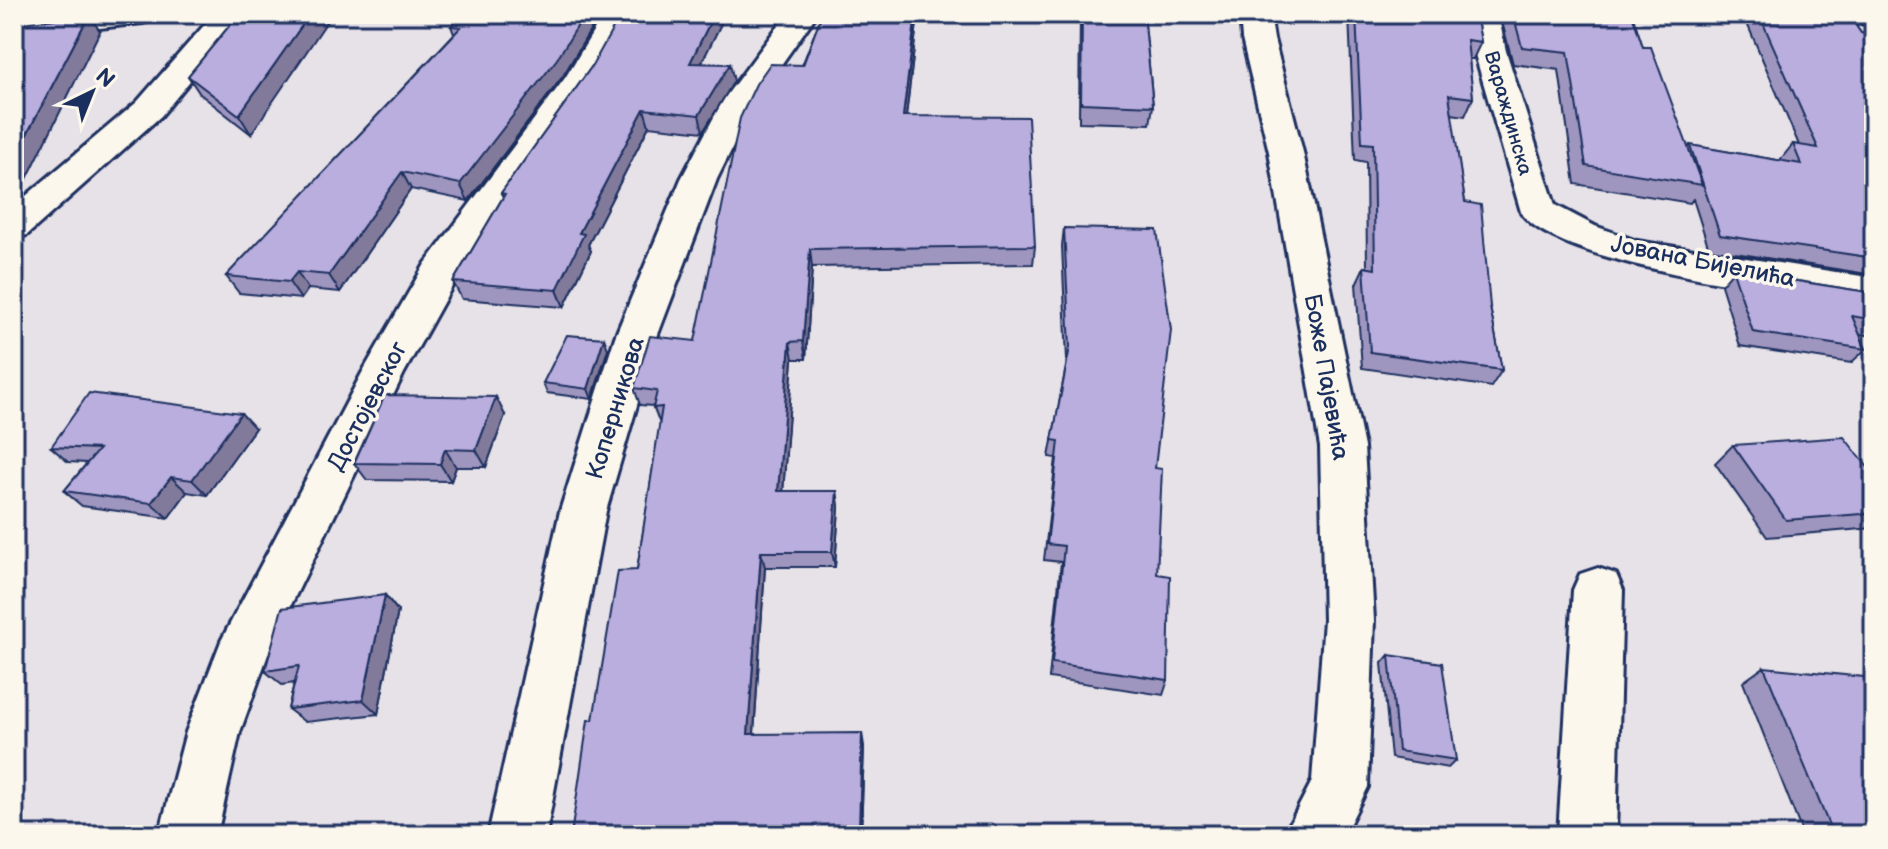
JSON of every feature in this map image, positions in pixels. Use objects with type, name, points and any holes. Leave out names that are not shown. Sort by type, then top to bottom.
[{"type":"street","points":[[14,29],[142,14]]},
{"type":"street","points":[[14,226],[149,109],[230,14]]},
{"type":"street","name":"Достојевског","points":[[188,835],[213,732],[247,641],[383,373],[439,274],[579,81],[619,14]]},
{"type":"street","name":"Коперникова","points":[[517,835],[583,511],[636,337],[699,179],[740,100],[802,14]]},
{"type":"street","name":"Боже Пајевића","points":[[1255,14],[1258,39],[1286,152],[1342,447],[1349,620],[1340,787],[1313,835]]},
{"type":"street","name":"Вараждинска","points":[[1483,14],[1490,51],[1539,212]]},
{"type":"street","name":"Јована Бијелића","points":[[1539,212],[1582,235],[1633,253],[1874,292]]},
{"type":"street","points":[[1587,835],[1598,590]]},
{"type":"building","points":[[239,14],[310,14],[239,115],[188,76]]},
{"type":"building","points":[[461,14],[585,14],[557,59],[460,184],[402,172],[329,275],[297,272],[289,282],[226,276],[461,27],[451,26]]},
{"type":"building","points":[[621,14],[714,14],[690,63],[730,64],[699,115],[644,109],[579,233],[584,234],[557,290],[453,282],[505,194],[501,193],[592,66]]},
{"type":"building","points":[[822,14],[916,14],[903,116],[1028,117],[1035,246],[810,249],[803,341],[790,342],[778,491],[837,491],[832,552],[761,552],[748,734],[862,733],[859,829],[763,831],[763,835],[571,835],[588,720],[593,720],[618,571],[637,570],[662,407],[653,408],[657,391],[634,388],[650,336],[695,341],[740,118],[756,84],[770,64],[803,65]]},
{"type":"building","points":[[1082,14],[1144,14],[1153,106],[1081,103]]},
{"type":"building","points":[[1356,14],[1476,14],[1481,42],[1467,40],[1473,98],[1449,95],[1465,202],[1481,205],[1490,307],[1502,370],[1370,352],[1364,267],[1375,269],[1373,144],[1362,143]]},
{"type":"building","points":[[1513,14],[1632,14],[1643,47],[1651,47],[1702,185],[1586,166],[1568,52],[1522,47]]},
{"type":"building","points":[[1759,14],[1860,14],[1854,23],[1861,33],[1874,36],[1874,258],[1720,235],[1690,145],[1801,164],[1793,144],[1818,148]]},
{"type":"building","points":[[89,15],[14,159],[14,24]]},
{"type":"building","points":[[1064,228],[1157,230],[1171,330],[1155,468],[1162,469],[1157,574],[1170,576],[1168,680],[1052,663],[1064,546],[1047,544],[1059,441],[1052,440],[1070,347]]},
{"type":"building","points":[[1733,271],[1874,293],[1874,320],[1852,316],[1866,349],[1753,332]]},
{"type":"building","points":[[567,335],[604,338],[588,389],[543,383]]},
{"type":"building","points":[[89,393],[241,413],[192,480],[171,477],[151,503],[64,491],[99,449],[51,447]]},
{"type":"building","points":[[385,395],[496,397],[476,450],[445,449],[440,464],[354,463]]},
{"type":"building","points":[[1844,437],[1874,475],[1874,513],[1786,520],[1733,445]]},
{"type":"building","points":[[385,595],[363,700],[288,709],[299,666],[265,671],[282,608]]},
{"type":"building","points":[[1389,655],[1442,663],[1456,760],[1398,751]]},
{"type":"building","points":[[1764,667],[1874,678],[1874,835],[1833,835]]}]
